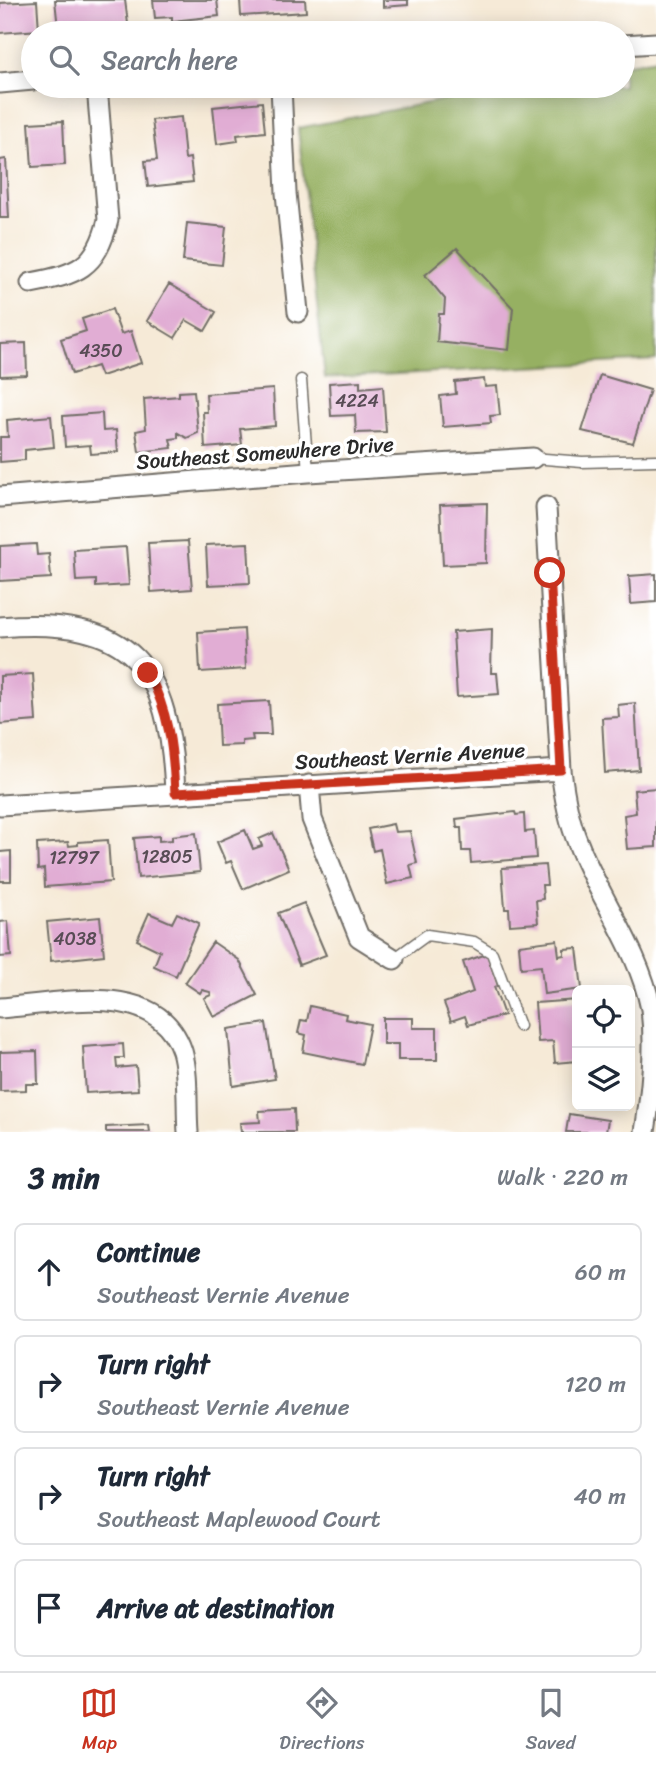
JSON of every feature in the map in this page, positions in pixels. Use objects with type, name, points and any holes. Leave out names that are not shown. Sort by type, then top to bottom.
[{"type":"street","points":[[635,44],[656,43]]},
{"type":"street","points":[[0,83],[21,81]]},
{"type":"street","points":[[30,283],[78,270],[94,258],[103,240],[108,220],[98,98]]},
{"type":"street","points":[[282,98],[286,193],[298,312]]},
{"type":"street","name":"Southeast Somewhere Drive","points":[[0,497],[308,471],[533,458]]},
{"type":"street","points":[[546,507],[561,770],[567,812],[579,845],[639,967],[652,1011],[654,1053],[645,1132]]},
{"type":"street","points":[[0,627],[43,623],[72,626],[100,635],[126,649],[148,673],[162,699],[170,727],[175,793]]},
{"type":"street","name":"Southeast Vernie Avenue","points":[[0,805],[561,770]]},
{"type":"street","points":[[309,785],[312,819],[359,937],[394,959]]},
{"type":"street","points":[[0,1008],[113,1000],[139,1006],[159,1016],[174,1032],[183,1055],[188,1132]]},
{"type":"lane","points":[[301,380],[308,471]]},
{"type":"lane","points":[[533,458],[604,463],[656,460]]},
{"type":"lane","points":[[394,959],[427,936],[474,942],[492,953],[519,1026]]},
{"type":"green space","points":[[656,59],[656,360],[325,378],[298,128],[454,98],[635,98],[635,63]]},
{"type":"building","points":[[55,0],[125,0],[128,21],[57,21]]},
{"type":"building","points":[[153,0],[217,0],[219,16],[172,21],[172,17],[155,18]]},
{"type":"building","points":[[240,0],[305,0],[306,12],[241,16]]},
{"type":"building","points":[[383,0],[408,0],[408,5],[383,7]]},
{"type":"building","points":[[37,1],[38,21],[21,21],[21,31],[0,33],[0,3]]},
{"type":"building","points":[[262,102],[265,132],[237,135],[238,141],[217,144],[213,107]]},
{"type":"building","points":[[181,117],[185,159],[190,158],[193,182],[148,187],[145,161],[157,160],[152,120]]},
{"type":"building","points":[[63,121],[65,165],[32,167],[29,123]]},
{"type":"building","points":[[6,159],[9,218],[0,218],[0,160]]},
{"type":"building","points":[[187,223],[226,227],[222,265],[183,261]]},
{"type":"building","points":[[457,248],[513,308],[509,350],[437,342],[439,314],[444,314],[445,299],[425,275]]},
{"type":"building","points":[[169,284],[216,312],[205,331],[186,320],[175,338],[147,321]]},
{"type":"building","points":[[112,309],[121,334],[131,331],[141,363],[101,376],[97,366],[72,374],[61,339],[86,331],[82,319]]},
{"type":"building","points":[[26,343],[27,375],[0,376],[0,344]]},
{"type":"building","points":[[600,375],[650,390],[633,443],[582,431]]},
{"type":"building","points":[[484,379],[485,387],[497,386],[500,415],[490,416],[491,423],[443,427],[440,396],[456,394],[455,382]]},
{"type":"building","points":[[360,381],[360,388],[383,386],[386,432],[356,433],[355,415],[331,416],[329,383]]},
{"type":"building","points":[[273,389],[275,426],[240,429],[242,445],[205,448],[203,412],[207,412],[206,394]]},
{"type":"building","points":[[194,391],[198,433],[187,438],[178,433],[178,438],[170,439],[172,448],[139,452],[136,431],[146,429],[144,399],[179,396],[179,392]]},
{"type":"building","points":[[102,413],[103,431],[116,430],[118,452],[91,454],[90,445],[65,447],[63,416]]},
{"type":"building","points":[[51,416],[54,447],[25,450],[25,460],[0,462],[0,437],[8,437],[7,420]]},
{"type":"building","points":[[487,503],[486,563],[443,565],[440,505]]},
{"type":"building","points":[[188,541],[192,589],[151,592],[148,543]]},
{"type":"building","points":[[248,543],[250,583],[208,585],[206,545]]},
{"type":"building","points":[[36,544],[37,555],[49,554],[51,578],[0,581],[0,546]]},
{"type":"building","points":[[126,547],[129,585],[96,587],[96,580],[76,581],[74,550]]},
{"type":"building","points":[[656,574],[656,602],[631,604],[629,576]]},
{"type":"building","points":[[244,629],[246,669],[200,672],[198,632]]},
{"type":"building","points":[[492,629],[491,673],[497,673],[499,694],[457,697],[453,632]]},
{"type":"building","points":[[33,674],[36,721],[0,724],[0,676]]},
{"type":"building","points":[[269,701],[271,735],[252,735],[253,740],[242,741],[242,745],[219,746],[217,704]]},
{"type":"building","points":[[635,703],[639,770],[605,773],[602,718],[619,717],[618,705]]},
{"type":"building","points":[[656,788],[656,847],[627,849],[624,815],[636,813],[634,790]]},
{"type":"building","points":[[515,812],[516,815],[524,814],[525,832],[534,831],[536,858],[471,863],[470,851],[462,851],[461,828],[457,828],[456,819]]},
{"type":"building","points":[[393,824],[395,832],[410,831],[417,863],[410,865],[413,878],[387,884],[380,849],[373,851],[368,829]]},
{"type":"building","points":[[245,830],[253,849],[262,846],[259,839],[273,833],[289,869],[243,889],[231,861],[226,863],[217,842]]},
{"type":"building","points":[[196,833],[200,872],[138,878],[134,838],[159,836],[159,841],[172,840],[172,836]]},
{"type":"building","points":[[108,840],[111,882],[45,887],[44,869],[38,870],[37,844],[68,842],[69,846],[78,845],[78,842]]},
{"type":"building","points":[[11,851],[11,881],[0,881],[0,852]]},
{"type":"building","points":[[545,865],[547,885],[542,885],[543,899],[536,900],[538,923],[510,925],[509,909],[505,909],[502,868]]},
{"type":"building","points":[[304,903],[326,955],[299,965],[278,913]]},
{"type":"building","points":[[149,913],[172,923],[177,913],[199,923],[176,976],[154,966],[160,951],[137,940]]},
{"type":"building","points":[[100,917],[104,955],[51,961],[47,922]]},
{"type":"building","points":[[8,921],[11,956],[0,957],[0,922]]},
{"type":"building","points":[[557,940],[559,956],[564,955],[564,949],[577,948],[582,985],[572,985],[572,990],[544,994],[541,966],[521,968],[519,945]]},
{"type":"building","points":[[213,942],[239,960],[257,995],[214,1017],[204,998],[211,995],[210,992],[202,990],[200,993],[185,983]]},
{"type":"building","points":[[487,954],[498,986],[494,987],[504,1015],[468,1025],[465,1016],[451,1021],[444,1003],[473,992],[463,962]]},
{"type":"building","points":[[572,1000],[572,1061],[555,1063],[553,1041],[538,1042],[535,1003]]},
{"type":"building","points":[[310,1006],[346,1014],[345,1019],[370,1024],[362,1064],[303,1052],[306,1035],[298,1033],[301,1020],[307,1021]]},
{"type":"building","points":[[383,1018],[413,1018],[413,1028],[437,1028],[437,1060],[398,1060],[398,1044],[383,1044]]},
{"type":"building","points":[[266,1023],[275,1079],[233,1086],[228,1029]]},
{"type":"building","points":[[123,1044],[124,1058],[116,1058],[117,1068],[136,1066],[138,1090],[86,1093],[83,1047]]},
{"type":"building","points":[[37,1051],[38,1084],[26,1084],[26,1090],[0,1091],[0,1052]]},
{"type":"building","points":[[294,1109],[295,1132],[241,1132],[240,1123],[260,1122],[259,1111]]},
{"type":"building","points":[[569,1114],[608,1120],[606,1132],[566,1132]]},
{"type":"building","points":[[149,1125],[150,1132],[106,1132],[106,1127]]},
{"type":"route","points":[[148,673],[162,699],[170,727],[175,793],[561,770],[550,573]]}]
